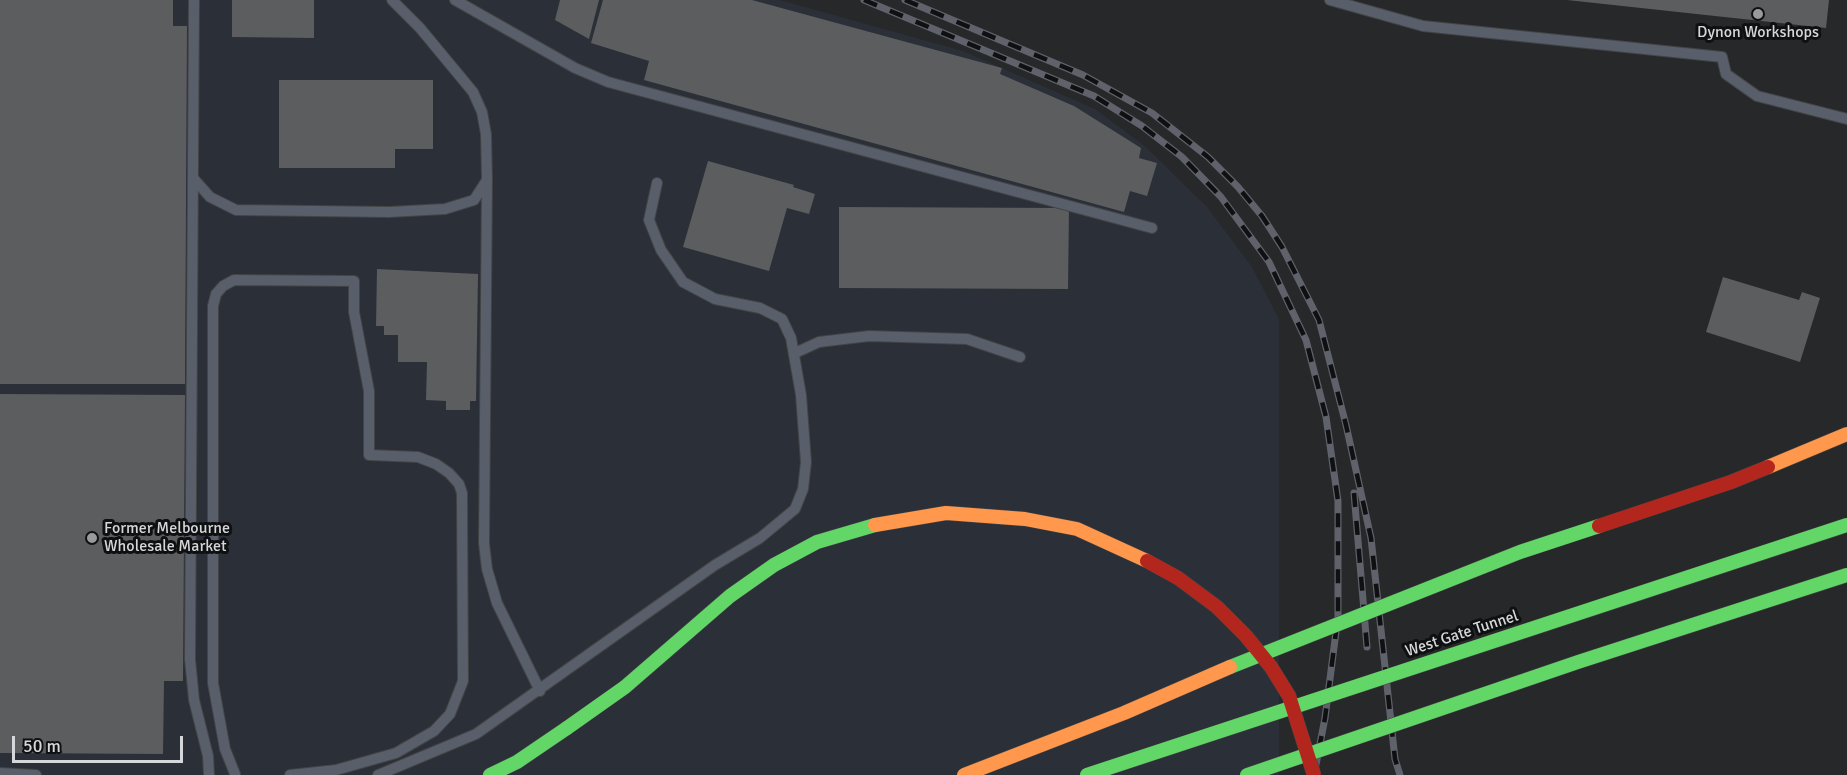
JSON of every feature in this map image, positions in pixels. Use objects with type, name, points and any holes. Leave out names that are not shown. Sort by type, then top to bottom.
[{"type":"highway","points":[[964,775],[1124,713],[1259,654],[1509,556],[1731,482],[1847,434]]},
{"type":"highway","points":[[490,775],[517,762],[625,687],[730,596],[774,565],[817,542],[856,529],[910,517],[946,513],[1025,519],[1077,529],[1130,551],[1178,578],[1216,607],[1246,636],[1271,667],[1289,696],[1314,775]]},
{"type":"highway","name":"West Gate Tunnel","points":[[1087,775],[1847,525]]},
{"type":"highway","points":[[1247,775],[1578,662],[1847,575]]},
{"type":"lane","points":[[194,0],[190,659],[194,700],[208,756],[209,775]]},
{"type":"lane","points":[[392,0],[420,28],[473,92],[482,112],[486,134],[487,180],[484,543],[487,568],[497,603],[540,691]]},
{"type":"lane","points":[[455,0],[575,68],[608,82],[1152,228]]},
{"type":"lane","points":[[1330,0],[1423,26],[1722,57],[1726,74],[1756,96],[1847,119]]},
{"type":"lane","points":[[193,178],[210,197],[236,210],[389,212],[445,209],[474,200],[487,180]]},
{"type":"lane","points":[[378,775],[476,734],[540,691],[715,565],[760,538],[795,509],[803,489],[806,462],[795,353],[782,319],[760,308],[715,299],[683,282],[661,250],[649,220],[657,183]]},
{"type":"lane","points":[[223,775],[238,774],[225,749],[213,682],[213,333],[216,294],[223,286],[234,280],[354,280],[354,312],[369,391],[369,455],[411,456],[436,464],[449,473],[462,493],[463,681],[450,714],[434,731],[396,753],[336,770],[290,775]]},
{"type":"lane","points":[[795,353],[819,342],[869,336],[967,339],[1020,357]]},
{"type":"lane","points":[[0,773],[36,775]]},
{"type":"shaded area","points":[[0,0],[780,0],[963,51],[1095,109],[1145,146],[1207,207],[1252,267],[1279,319],[1279,775],[0,775]]},
{"type":"building","points":[[0,0],[173,0],[173,26],[187,26],[185,384],[0,384]]},
{"type":"building","points":[[232,0],[314,0],[314,38],[232,37]]},
{"type":"building","points":[[560,0],[599,0],[589,39],[555,20]]},
{"type":"building","points":[[603,0],[752,0],[1002,68],[1000,74],[1074,106],[1141,148],[1139,158],[1157,163],[1147,196],[1130,191],[1124,212],[644,80],[649,61],[591,43]]},
{"type":"building","name":"Dynon Workshops","points":[[1567,0],[1829,0],[1826,28]]},
{"type":"building","points":[[279,80],[433,80],[433,149],[395,149],[395,168],[279,168]]},
{"type":"building","points":[[708,161],[794,185],[793,187],[815,194],[809,214],[787,208],[769,271],[683,247]]},
{"type":"building","points":[[839,207],[1069,208],[1068,289],[839,288]]},
{"type":"building","points":[[377,269],[478,274],[476,401],[470,401],[470,410],[446,410],[446,401],[426,400],[427,362],[398,362],[398,335],[384,335],[384,326],[376,326]]},
{"type":"building","points":[[1723,277],[1799,300],[1802,292],[1820,298],[1800,362],[1706,332]]},
{"type":"building","name":"Former Melbourne Wholesale Market","points":[[0,394],[185,395],[183,681],[164,681],[163,754],[0,753]]},
{"type":"railway","points":[[864,0],[1094,96],[1142,126],[1182,157],[1221,197],[1269,262],[1306,340],[1326,417],[1338,501],[1338,616],[1325,718],[1314,775]]},
{"type":"railway","points":[[905,0],[1083,75],[1152,113],[1208,157],[1238,187],[1262,216],[1282,247],[1319,320],[1346,425],[1371,538],[1395,759],[1400,775]]},
{"type":"railway","points":[[1354,493],[1367,647]]},
{"type":"traffic: fast","points":[[567,728],[625,687],[730,596],[774,565],[817,542],[875,525]]},
{"type":"traffic: fast","points":[[1087,775],[1847,525]]},
{"type":"traffic: fast","points":[[1230,667],[1520,552],[1599,526]]},
{"type":"traffic: fast","points":[[1247,775],[1578,662],[1847,575]]},
{"type":"traffic: fast","points":[[490,775],[517,762],[567,728]]},
{"type":"traffic: slow","points":[[1768,467],[1847,434]]},
{"type":"traffic: slow","points":[[875,525],[946,513],[1025,519],[1077,529],[1147,561]]},
{"type":"traffic: slow","points":[[964,775],[1124,713],[1230,667]]},
{"type":"traffic: jam","points":[[1599,526],[1731,482],[1768,467]]},
{"type":"traffic: jam","points":[[1147,561],[1178,578],[1217,607],[1246,636],[1271,667],[1289,696],[1314,775]]},
{"type":"place","name":"Dynon Workshops","points":[[1758,14]]},
{"type":"place","name":"Former Melbourne Wholesale Market","points":[[92,538]]}]
